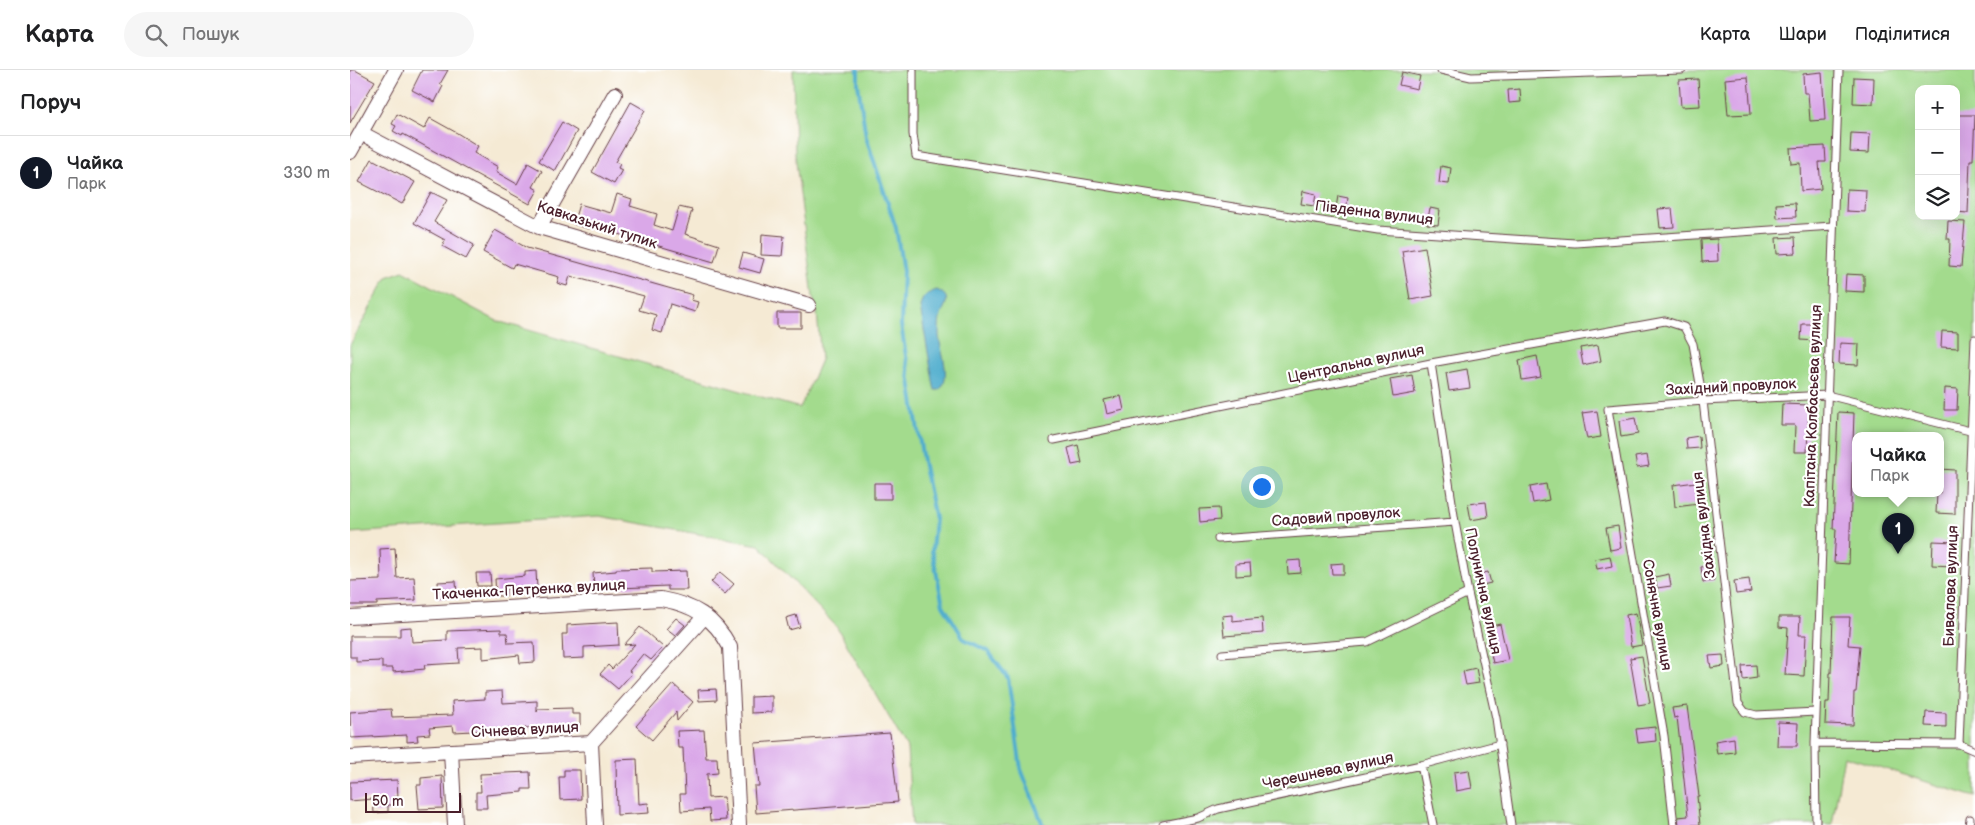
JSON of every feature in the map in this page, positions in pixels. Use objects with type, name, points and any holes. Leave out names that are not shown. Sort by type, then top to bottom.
[{"type":"street","points":[[350,152],[396,70]]},
{"type":"street","points":[[539,227],[615,94]]},
{"type":"street","name":"Кавказький тупик","points":[[361,133],[539,227],[809,305]]},
{"type":"street","name":"Ткаченка-Петренка вулиця","points":[[350,617],[662,599],[683,603],[706,616],[721,631],[730,647],[739,825]]},
{"type":"street","name":"Січнева вулиця","points":[[350,757],[591,743],[706,616]]},
{"type":"street","points":[[591,743],[595,825]]},
{"type":"street","points":[[451,751],[455,825]]},
{"type":"lane","name":"Південна вулиця","points":[[913,70],[912,134],[916,156],[1378,230],[1575,243],[1833,226]]},
{"type":"lane","points":[[1441,70],[1471,77],[1682,70]]},
{"type":"lane","name":"Капітана Колбасьєва вулиця","points":[[1816,825],[1815,742],[1839,70]]},
{"type":"lane","name":"Центральна вулиця","points":[[1054,440],[1431,363],[1665,321],[1684,327],[1693,344]]},
{"type":"lane","name":"Бивалова вулиця","points":[[1959,744],[1975,339]]},
{"type":"lane","name":"Західна вулиця","points":[[1693,344],[1703,400],[1738,703],[1745,712],[1756,715],[1816,712]]},
{"type":"lane","name":"Полунична вулиця","points":[[1431,363],[1455,522],[1468,593],[1496,718],[1512,825]]},
{"type":"lane","name":"Західний провулок","points":[[1608,409],[1703,400],[1827,395],[1970,431]]},
{"type":"lane","name":"Сонячна вулиця","points":[[1608,409],[1664,736],[1674,825]]},
{"type":"lane","name":"Садовий провулок","points":[[1218,539],[1455,522]]},
{"type":"lane","points":[[1222,654],[1367,642],[1468,593]]},
{"type":"lane","points":[[1815,742],[1959,744],[1975,751]]},
{"type":"lane","name":"Черешнева вулиця","points":[[1163,825],[1198,818],[1218,809],[1421,765],[1500,744]]},
{"type":"lane","points":[[1421,765],[1432,825]]},
{"type":"green space","points":[[793,70],[1975,70],[1975,797],[1844,756],[1832,825],[912,825],[907,748],[836,626],[759,545],[599,516],[350,533],[350,345],[387,277],[403,271],[497,321],[800,408],[821,360],[817,312],[813,297],[795,154]]},
{"type":"water","points":[[937,290],[945,295],[946,298],[946,304],[940,317],[939,330],[945,364],[945,379],[939,390],[935,390],[920,307],[922,300],[930,292]]},
{"type":"building","points":[[350,70],[355,70],[375,81],[350,123]]},
{"type":"building","points":[[422,70],[448,70],[440,84],[443,86],[435,102],[412,90]]},
{"type":"building","points":[[1402,72],[1420,76],[1417,89],[1399,85]]},
{"type":"building","points":[[1822,72],[1825,120],[1810,121],[1808,93],[1804,93],[1803,74]]},
{"type":"building","points":[[1748,77],[1751,114],[1728,115],[1725,79]]},
{"type":"building","points":[[1854,77],[1874,78],[1873,104],[1853,103]]},
{"type":"building","points":[[1698,79],[1700,106],[1681,107],[1679,80]]},
{"type":"building","points":[[1520,89],[1521,102],[1509,103],[1508,90]]},
{"type":"building","points":[[631,102],[645,110],[615,162],[620,164],[618,168],[622,170],[614,184],[592,172]]},
{"type":"building","points":[[397,114],[424,129],[430,118],[457,133],[478,146],[474,153],[498,167],[496,172],[517,184],[528,163],[542,171],[533,187],[538,190],[530,204],[403,134],[402,136],[393,131],[396,126],[392,124]]},
{"type":"building","points":[[1960,115],[1975,115],[1973,160],[1970,160],[1968,213],[1960,212]]},
{"type":"building","points":[[562,122],[577,131],[555,171],[539,161]]},
{"type":"building","points":[[1851,133],[1870,134],[1869,153],[1850,152]]},
{"type":"building","points":[[1825,146],[1826,162],[1819,162],[1821,189],[1801,191],[1800,163],[1791,164],[1790,148]]},
{"type":"building","points":[[372,159],[415,182],[402,204],[359,182]]},
{"type":"building","points":[[1441,166],[1451,168],[1449,184],[1439,183]]},
{"type":"building","points":[[1847,189],[1866,190],[1865,212],[1846,211]]},
{"type":"building","points":[[1303,191],[1316,194],[1314,206],[1301,204]]},
{"type":"building","points":[[431,192],[447,200],[434,222],[474,245],[466,259],[442,246],[445,240],[414,223]]},
{"type":"building","points":[[617,194],[632,199],[630,206],[657,214],[654,225],[672,231],[679,207],[692,210],[685,234],[719,245],[714,262],[590,226],[589,229],[573,224],[579,204],[611,213]]},
{"type":"building","points":[[1338,196],[1348,198],[1345,215],[1335,213]]},
{"type":"building","points":[[1795,203],[1796,217],[1777,218],[1776,204]]},
{"type":"building","points":[[1430,208],[1440,210],[1438,225],[1427,224]]},
{"type":"building","points":[[1672,208],[1674,227],[1660,228],[1658,209]]},
{"type":"building","points":[[1948,221],[1965,222],[1961,267],[1949,266],[1950,239],[1947,239]]},
{"type":"building","points":[[495,230],[527,248],[693,295],[691,300],[698,302],[695,312],[670,304],[662,333],[652,330],[656,315],[639,310],[644,296],[570,276],[567,286],[557,283],[559,277],[514,264],[512,268],[483,252]]},
{"type":"building","points":[[762,234],[784,236],[782,256],[761,255]]},
{"type":"building","points":[[1795,237],[1796,253],[1777,254],[1776,238]]},
{"type":"building","points":[[1717,239],[1718,261],[1702,262],[1701,240]]},
{"type":"building","points":[[1425,247],[1433,296],[1410,300],[1402,251]]},
{"type":"building","points":[[743,253],[764,259],[760,273],[739,267]]},
{"type":"building","points":[[1846,274],[1864,275],[1864,292],[1845,291]]},
{"type":"building","points":[[777,313],[801,313],[801,328],[777,328]]},
{"type":"building","points":[[1802,324],[1816,324],[1816,341],[1801,340]]},
{"type":"building","points":[[1942,331],[1958,332],[1958,348],[1941,347]]},
{"type":"building","points":[[1840,343],[1859,344],[1858,365],[1839,364]]},
{"type":"building","points":[[1598,345],[1601,361],[1583,365],[1580,348]]},
{"type":"building","points":[[1537,356],[1541,377],[1522,380],[1519,360]]},
{"type":"building","points":[[1467,369],[1470,388],[1449,391],[1446,373]]},
{"type":"building","points":[[1412,375],[1415,393],[1393,397],[1390,379]]},
{"type":"building","points":[[1945,388],[1958,389],[1957,410],[1944,410]]},
{"type":"building","points":[[1121,396],[1124,410],[1107,414],[1104,400]]},
{"type":"building","points":[[1782,404],[1809,405],[1807,452],[1794,452],[1795,425],[1781,425]]},
{"type":"building","points":[[1597,411],[1601,437],[1587,439],[1582,413]]},
{"type":"building","points":[[1838,412],[1854,413],[1849,564],[1834,563],[1836,529],[1833,529]]},
{"type":"building","points":[[1635,418],[1638,434],[1621,437],[1619,421]]},
{"type":"building","points":[[1699,436],[1700,448],[1687,449],[1686,438]]},
{"type":"building","points":[[1078,445],[1082,463],[1072,465],[1068,448]]},
{"type":"building","points":[[1647,455],[1649,466],[1637,468],[1635,457]]},
{"type":"building","points":[[1944,469],[1955,470],[1955,514],[1936,513],[1937,497],[1944,497]]},
{"type":"building","points":[[1696,482],[1699,504],[1675,507],[1673,485]]},
{"type":"building","points":[[874,483],[891,483],[891,499],[874,499]]},
{"type":"building","points":[[1546,484],[1549,500],[1533,503],[1530,487]]},
{"type":"building","points":[[1486,502],[1488,517],[1471,520],[1468,504]]},
{"type":"building","points":[[1219,508],[1220,520],[1200,522],[1199,509]]},
{"type":"building","points":[[1618,526],[1621,548],[1610,550],[1606,528]]},
{"type":"building","points":[[1933,541],[1954,542],[1953,566],[1932,565]]},
{"type":"building","points":[[395,548],[397,578],[414,577],[416,600],[377,602],[377,605],[350,605],[350,581],[381,580],[380,549]]},
{"type":"building","points":[[1610,556],[1612,566],[1597,569],[1595,559]]},
{"type":"building","points":[[1300,560],[1301,573],[1288,574],[1287,561]]},
{"type":"building","points":[[1250,563],[1251,575],[1236,576],[1236,564]]},
{"type":"building","points":[[1344,563],[1344,574],[1332,574],[1331,564]]},
{"type":"building","points":[[1712,565],[1714,581],[1703,582],[1701,567]]},
{"type":"building","points":[[652,568],[652,572],[686,571],[687,590],[668,590],[668,586],[594,589],[593,573],[616,571],[616,569]]},
{"type":"building","points":[[536,571],[537,588],[506,589],[506,596],[496,596],[495,579],[525,576],[525,572]]},
{"type":"building","points":[[720,572],[734,584],[725,594],[711,582]]},
{"type":"building","points":[[1488,572],[1491,583],[1478,586],[1475,575]]},
{"type":"building","points":[[476,573],[490,573],[491,586],[477,586]]},
{"type":"building","points":[[1669,574],[1671,586],[1657,588],[1655,577]]},
{"type":"building","points":[[1749,579],[1751,592],[1736,594],[1734,581]]},
{"type":"building","points":[[456,581],[457,597],[439,598],[438,582]]},
{"type":"building","points":[[1636,613],[1642,645],[1631,647],[1626,615]]},
{"type":"building","points":[[796,615],[800,627],[789,630],[786,618]]},
{"type":"building","points":[[1232,615],[1232,621],[1262,618],[1263,633],[1224,636],[1222,616]]},
{"type":"building","points":[[1779,617],[1800,617],[1799,635],[1806,635],[1804,676],[1785,675],[1788,628],[1779,627]]},
{"type":"building","points":[[1833,617],[1850,617],[1848,645],[1860,646],[1856,692],[1854,692],[1853,725],[1825,724],[1826,702],[1829,702]]},
{"type":"building","points":[[676,618],[685,625],[675,636],[666,629]]},
{"type":"building","points":[[618,622],[619,645],[584,647],[584,658],[563,659],[562,634],[567,634],[567,625]]},
{"type":"building","points":[[1500,624],[1508,660],[1493,663],[1490,650],[1493,649],[1488,627]]},
{"type":"building","points":[[411,627],[412,642],[447,640],[447,631],[501,629],[501,633],[507,633],[508,643],[534,642],[535,662],[520,663],[519,655],[483,659],[483,647],[458,648],[459,663],[424,665],[425,669],[393,672],[393,668],[382,668],[382,661],[356,662],[356,657],[350,657],[350,636],[400,636],[400,628]]},
{"type":"building","points":[[640,627],[663,647],[651,660],[643,654],[629,671],[632,673],[618,689],[600,674],[608,665],[612,669],[635,644],[624,645]]},
{"type":"building","points":[[1723,655],[1724,666],[1711,668],[1709,656]]},
{"type":"building","points":[[1642,656],[1650,703],[1638,705],[1630,658]]},
{"type":"building","points":[[1756,665],[1757,678],[1743,680],[1742,666]]},
{"type":"building","points":[[1476,668],[1479,683],[1466,685],[1463,671]]},
{"type":"building","points":[[673,684],[693,702],[677,721],[676,712],[652,740],[636,726]]},
{"type":"building","points":[[716,689],[717,700],[699,701],[698,690]]},
{"type":"building","points":[[502,691],[503,703],[537,701],[537,712],[538,709],[572,708],[572,714],[580,714],[580,725],[523,728],[523,737],[512,737],[511,729],[454,732],[453,726],[429,728],[430,734],[417,735],[418,741],[407,742],[407,735],[351,738],[350,712],[391,709],[392,717],[453,715],[452,701],[485,699],[485,692]]},
{"type":"building","points":[[772,696],[772,712],[751,713],[751,697]]},
{"type":"building","points":[[1687,706],[1699,796],[1697,796],[1700,825],[1679,825],[1678,817],[1688,816],[1677,717],[1674,718],[1672,708]]},
{"type":"building","points":[[1926,712],[1946,713],[1946,727],[1925,726]]},
{"type":"building","points":[[1778,722],[1798,723],[1797,746],[1777,746]]},
{"type":"building","points":[[1655,727],[1656,741],[1638,743],[1636,729]]},
{"type":"building","points":[[704,730],[706,758],[717,758],[718,773],[707,774],[708,798],[724,797],[726,820],[710,821],[709,809],[681,811],[680,794],[685,794],[683,748],[678,748],[677,731]]},
{"type":"building","points":[[890,733],[898,802],[756,813],[754,786],[759,786],[755,743]]},
{"type":"building","points":[[1734,738],[1735,752],[1717,754],[1715,741]]},
{"type":"building","points":[[637,759],[639,804],[648,803],[649,813],[617,815],[616,760]]},
{"type":"building","points":[[564,770],[580,770],[581,799],[560,800],[559,777],[564,777]]},
{"type":"building","points":[[1469,770],[1472,788],[1456,791],[1454,772]]},
{"type":"building","points":[[530,772],[531,789],[522,789],[522,792],[486,795],[487,808],[476,808],[476,792],[481,792],[480,774]]},
{"type":"building","points":[[442,776],[443,808],[419,809],[417,785],[421,785],[421,778]]},
{"type":"building","points":[[397,780],[398,797],[393,797],[394,805],[388,805],[388,812],[374,813],[373,799],[350,801],[350,782]]},
{"type":"waterway","points":[[858,70],[858,84],[866,137],[896,228],[903,271],[901,325],[923,461],[935,519],[932,551],[943,605],[964,639],[988,651],[1008,678],[1021,769],[1043,825]]},
{"type":"place","name":"Чайка","points":[[1898,554]]}]
